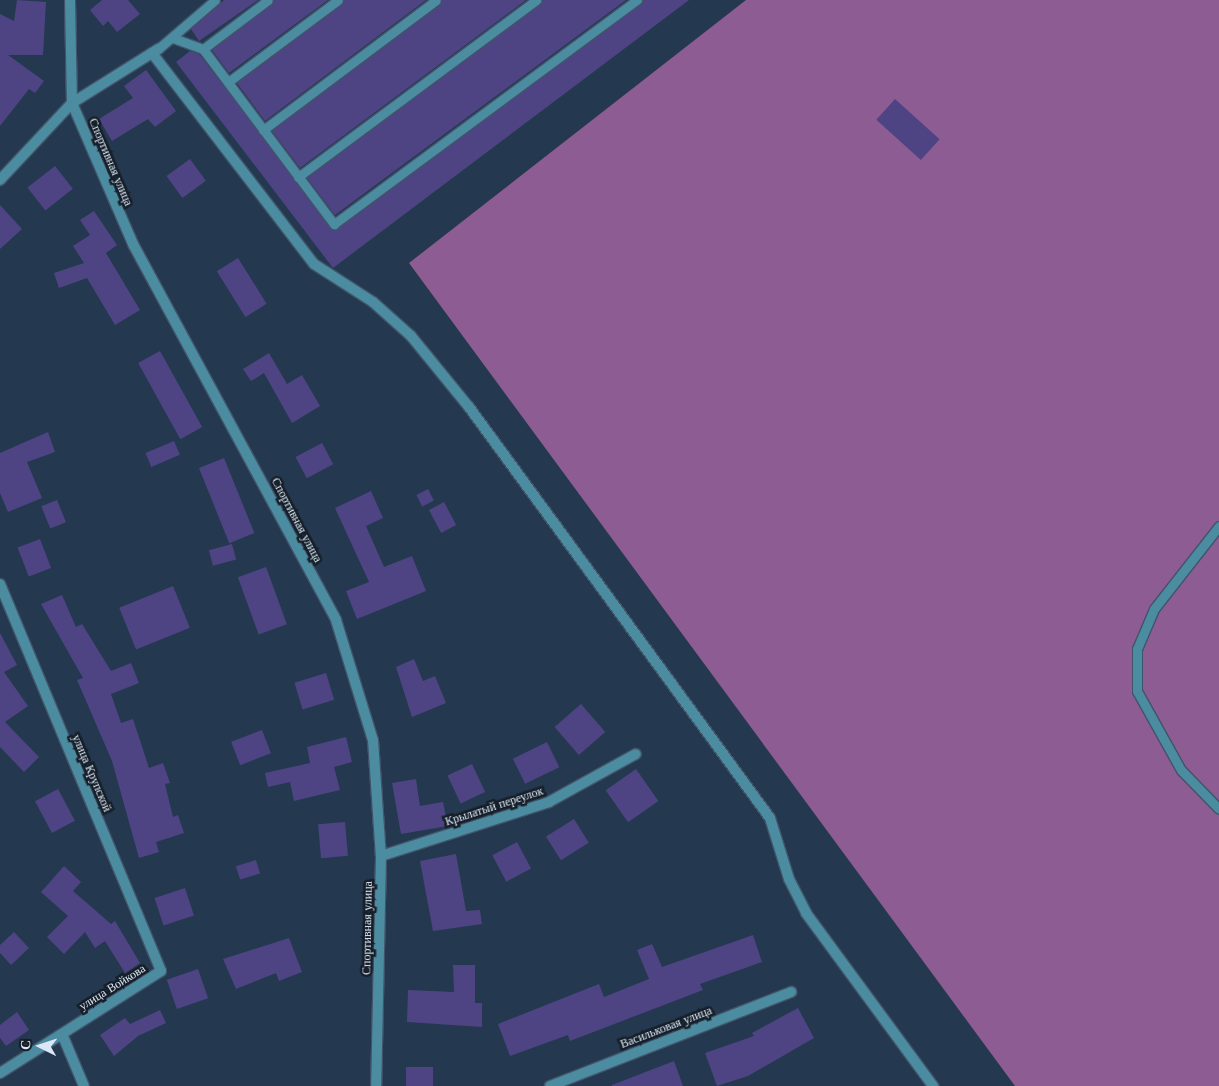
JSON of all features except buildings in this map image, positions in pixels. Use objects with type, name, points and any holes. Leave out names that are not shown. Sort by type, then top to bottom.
[{"type":"street","name":"Спортивная улица","points":[[70,0],[72,104],[133,244],[336,620],[373,740],[381,856],[376,1086]]},
{"type":"street","points":[[0,180],[72,104],[155,51],[314,264],[373,302],[411,336],[469,406],[770,818],[789,879],[806,913],[933,1086]]},
{"type":"street","name":"улица Крупской","points":[[0,584],[161,971]]},
{"type":"street","name":"Крылатый переулок","points":[[381,856],[549,802],[636,754]]},
{"type":"street","name":"улица Войкова","points":[[0,1074],[161,971]]},
{"type":"street","name":"Васильковая улица","points":[[550,1086],[791,992]]},
{"type":"street","points":[[62,1034],[84,1086]]},
{"type":"lane","points":[[155,51],[173,38],[214,0]]},
{"type":"lane","points":[[203,49],[268,0]]},
{"type":"lane","points":[[228,82],[338,0]]},
{"type":"lane","points":[[263,130],[436,0]]},
{"type":"lane","points":[[298,177],[536,0]]},
{"type":"lane","points":[[173,38],[203,49],[334,224],[638,0]]},
{"type":"lane","points":[[1219,526],[1154,610],[1137,649],[1137,691],[1181,770],[1219,809]]},
{"type":"shaded area","points":[[746,0],[1219,0],[1219,1086],[1015,1086],[409,263]]}]
